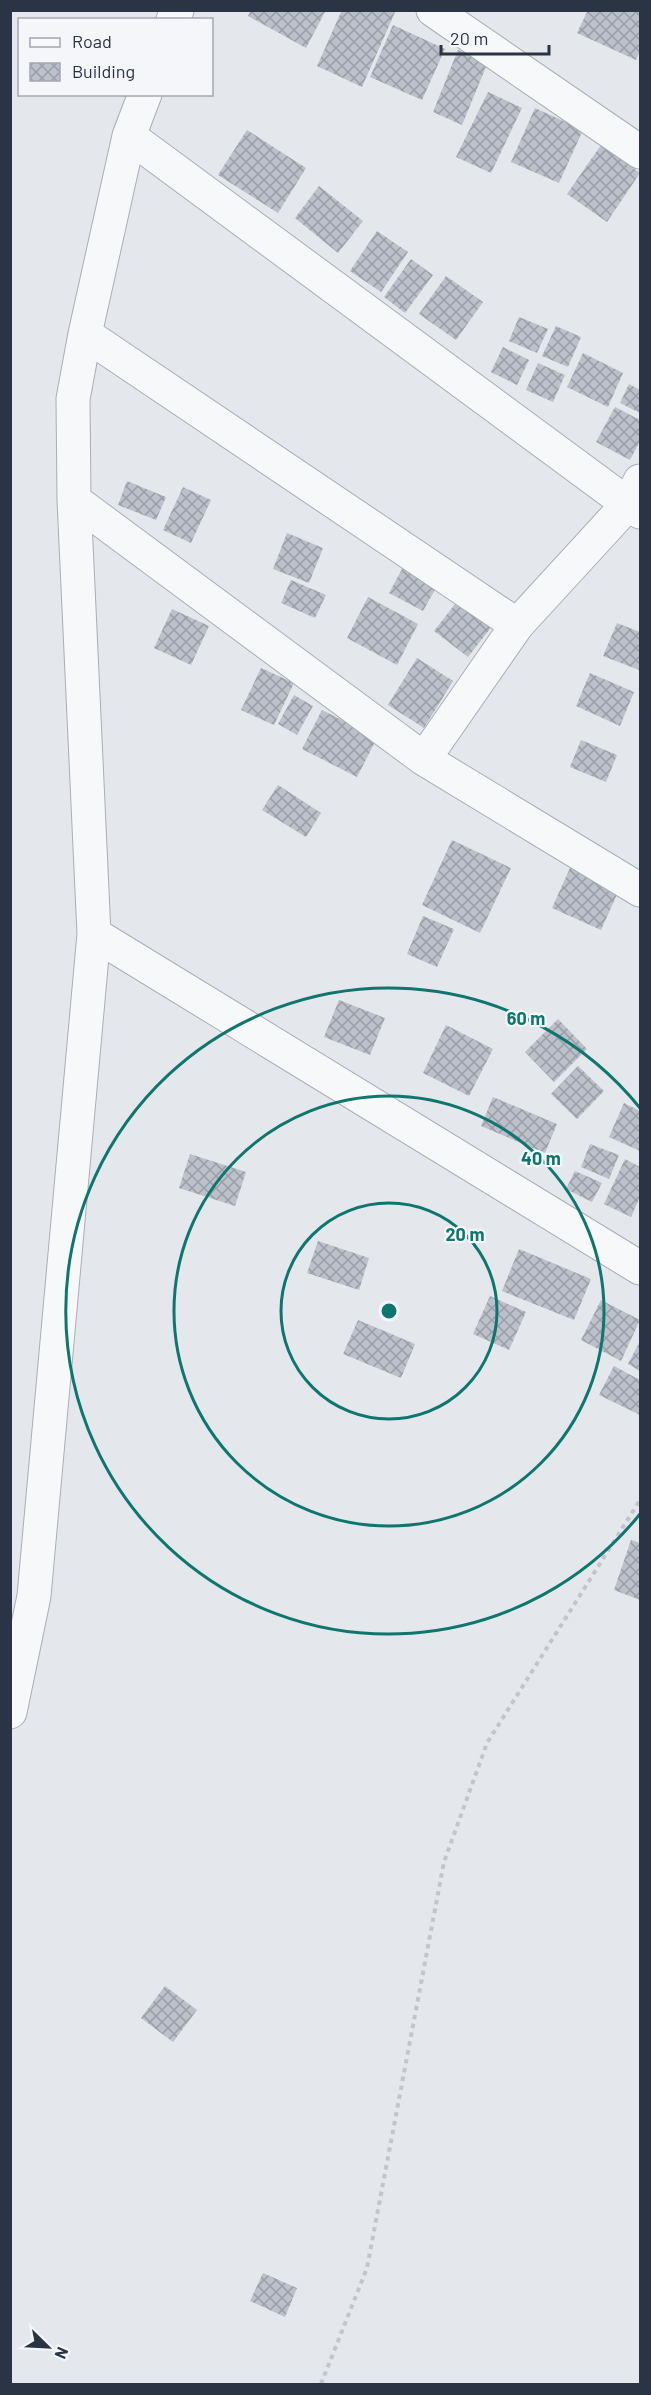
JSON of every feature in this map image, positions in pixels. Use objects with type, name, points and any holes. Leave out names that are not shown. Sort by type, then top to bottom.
[{"type":"street","points":[[432,10],[640,152]]},
{"type":"street","points":[[10,1712],[34,1596],[94,934],[74,500],[73,399],[129,136],[144,96]]},
{"type":"street","points":[[129,136],[636,499],[518,626],[424,759]]},
{"type":"street","points":[[85,334],[518,626]]},
{"type":"street","points":[[74,500],[424,759],[640,890]]},
{"type":"street","points":[[94,934],[640,1268]]},
{"type":"path","points":[[321,2385],[367,2268],[444,1862],[487,1743],[640,1500]]},
{"type":"building","points":[[251,10],[326,10],[306,48],[248,16]]},
{"type":"building","points":[[342,10],[396,10],[362,87],[317,66]]},
{"type":"building","points":[[588,10],[640,10],[640,51],[636,60],[577,33]]},
{"type":"building","points":[[393,25],[445,49],[422,100],[370,77]]},
{"type":"building","points":[[458,50],[488,62],[462,125],[433,112]]},
{"type":"building","points":[[488,92],[522,108],[491,173],[456,157]]},
{"type":"building","points":[[535,108],[583,130],[559,183],[511,162]]},
{"type":"building","points":[[247,130],[306,168],[278,213],[218,175]]},
{"type":"building","points":[[601,145],[640,173],[607,222],[567,194]]},
{"type":"building","points":[[319,186],[363,221],[338,253],[295,218]]},
{"type":"building","points":[[377,231],[408,252],[381,292],[350,271]]},
{"type":"building","points":[[411,259],[433,275],[405,313],[384,297]]},
{"type":"building","points":[[446,276],[483,302],[456,340],[419,314]]},
{"type":"building","points":[[519,317],[548,329],[537,353],[509,341]]},
{"type":"building","points":[[556,326],[581,337],[568,367],[542,356]]},
{"type":"building","points":[[503,347],[529,360],[517,385],[491,372]]},
{"type":"building","points":[[583,353],[623,373],[608,407],[567,387]]},
{"type":"building","points":[[538,363],[565,375],[553,402],[526,390]]},
{"type":"building","points":[[629,384],[640,390],[640,413],[620,403]]},
{"type":"building","points":[[615,407],[640,420],[640,441],[630,460],[596,442]]},
{"type":"building","points":[[127,481],[166,497],[156,520],[118,505]]},
{"type":"building","points":[[183,487],[211,500],[191,543],[163,530]]},
{"type":"building","points":[[287,533],[323,548],[309,583],[273,569]]},
{"type":"building","points":[[407,560],[441,579],[423,611],[389,593]]},
{"type":"building","points":[[291,580],[326,595],[315,618],[281,603]]},
{"type":"building","points":[[368,597],[418,624],[397,665],[347,638]]},
{"type":"building","points":[[459,599],[493,625],[468,657],[434,631]]},
{"type":"building","points":[[172,609],[209,626],[191,665],[154,648]]},
{"type":"building","points":[[617,623],[640,632],[639,670],[603,656]]},
{"type":"building","points":[[417,658],[453,681],[424,728],[388,705]]},
{"type":"building","points":[[261,668],[294,683],[274,725],[241,710]]},
{"type":"building","points":[[590,673],[634,692],[620,726],[576,706]]},
{"type":"building","points":[[294,695],[313,706],[297,735],[278,724]]},
{"type":"building","points":[[322,710],[377,738],[357,777],[302,749]]},
{"type":"building","points":[[581,740],[617,755],[606,782],[570,767]]},
{"type":"building","points":[[278,785],[321,813],[306,837],[262,810]]},
{"type":"building","points":[[452,840],[511,868],[480,933],[422,905]]},
{"type":"building","points":[[570,868],[619,890],[601,930],[552,908]]},
{"type":"building","points":[[423,916],[454,929],[437,967],[407,954]]},
{"type":"building","points":[[339,1000],[385,1018],[370,1055],[324,1037]]},
{"type":"building","points":[[558,1019],[587,1049],[554,1082],[525,1052]]},
{"type":"building","points":[[446,1025],[493,1049],[469,1096],[423,1073]]},
{"type":"building","points":[[578,1066],[604,1091],[577,1119],[551,1094]]},
{"type":"building","points":[[493,1097],[557,1124],[545,1153],[481,1126]]},
{"type":"building","points":[[624,1103],[640,1111],[640,1151],[609,1137]]},
{"type":"building","points":[[590,1144],[619,1155],[609,1179],[581,1167]]},
{"type":"building","points":[[190,1154],[246,1172],[235,1206],[179,1188]]},
{"type":"building","points":[[625,1159],[640,1167],[640,1197],[631,1217],[604,1204]]},
{"type":"building","points":[[575,1171],[602,1183],[592,1202],[566,1189]]},
{"type":"building","points":[[318,1241],[369,1258],[359,1290],[307,1273]]},
{"type":"building","points":[[519,1249],[591,1279],[574,1320],[502,1291]]},
{"type":"building","points":[[490,1296],[526,1312],[509,1350],[473,1334]]},
{"type":"building","points":[[601,1300],[640,1320],[621,1361],[581,1340]]},
{"type":"building","points":[[358,1320],[415,1344],[401,1378],[343,1354]]},
{"type":"building","points":[[640,1341],[640,1371],[628,1364]]},
{"type":"building","points":[[614,1366],[640,1380],[640,1415],[599,1395]]},
{"type":"building","points":[[631,1540],[640,1543],[640,1600],[614,1590]]},
{"type":"building","points":[[165,1986],[197,2010],[173,2042],[141,2018]]},
{"type":"building","points":[[263,2273],[297,2288],[285,2317],[250,2301]]}]
